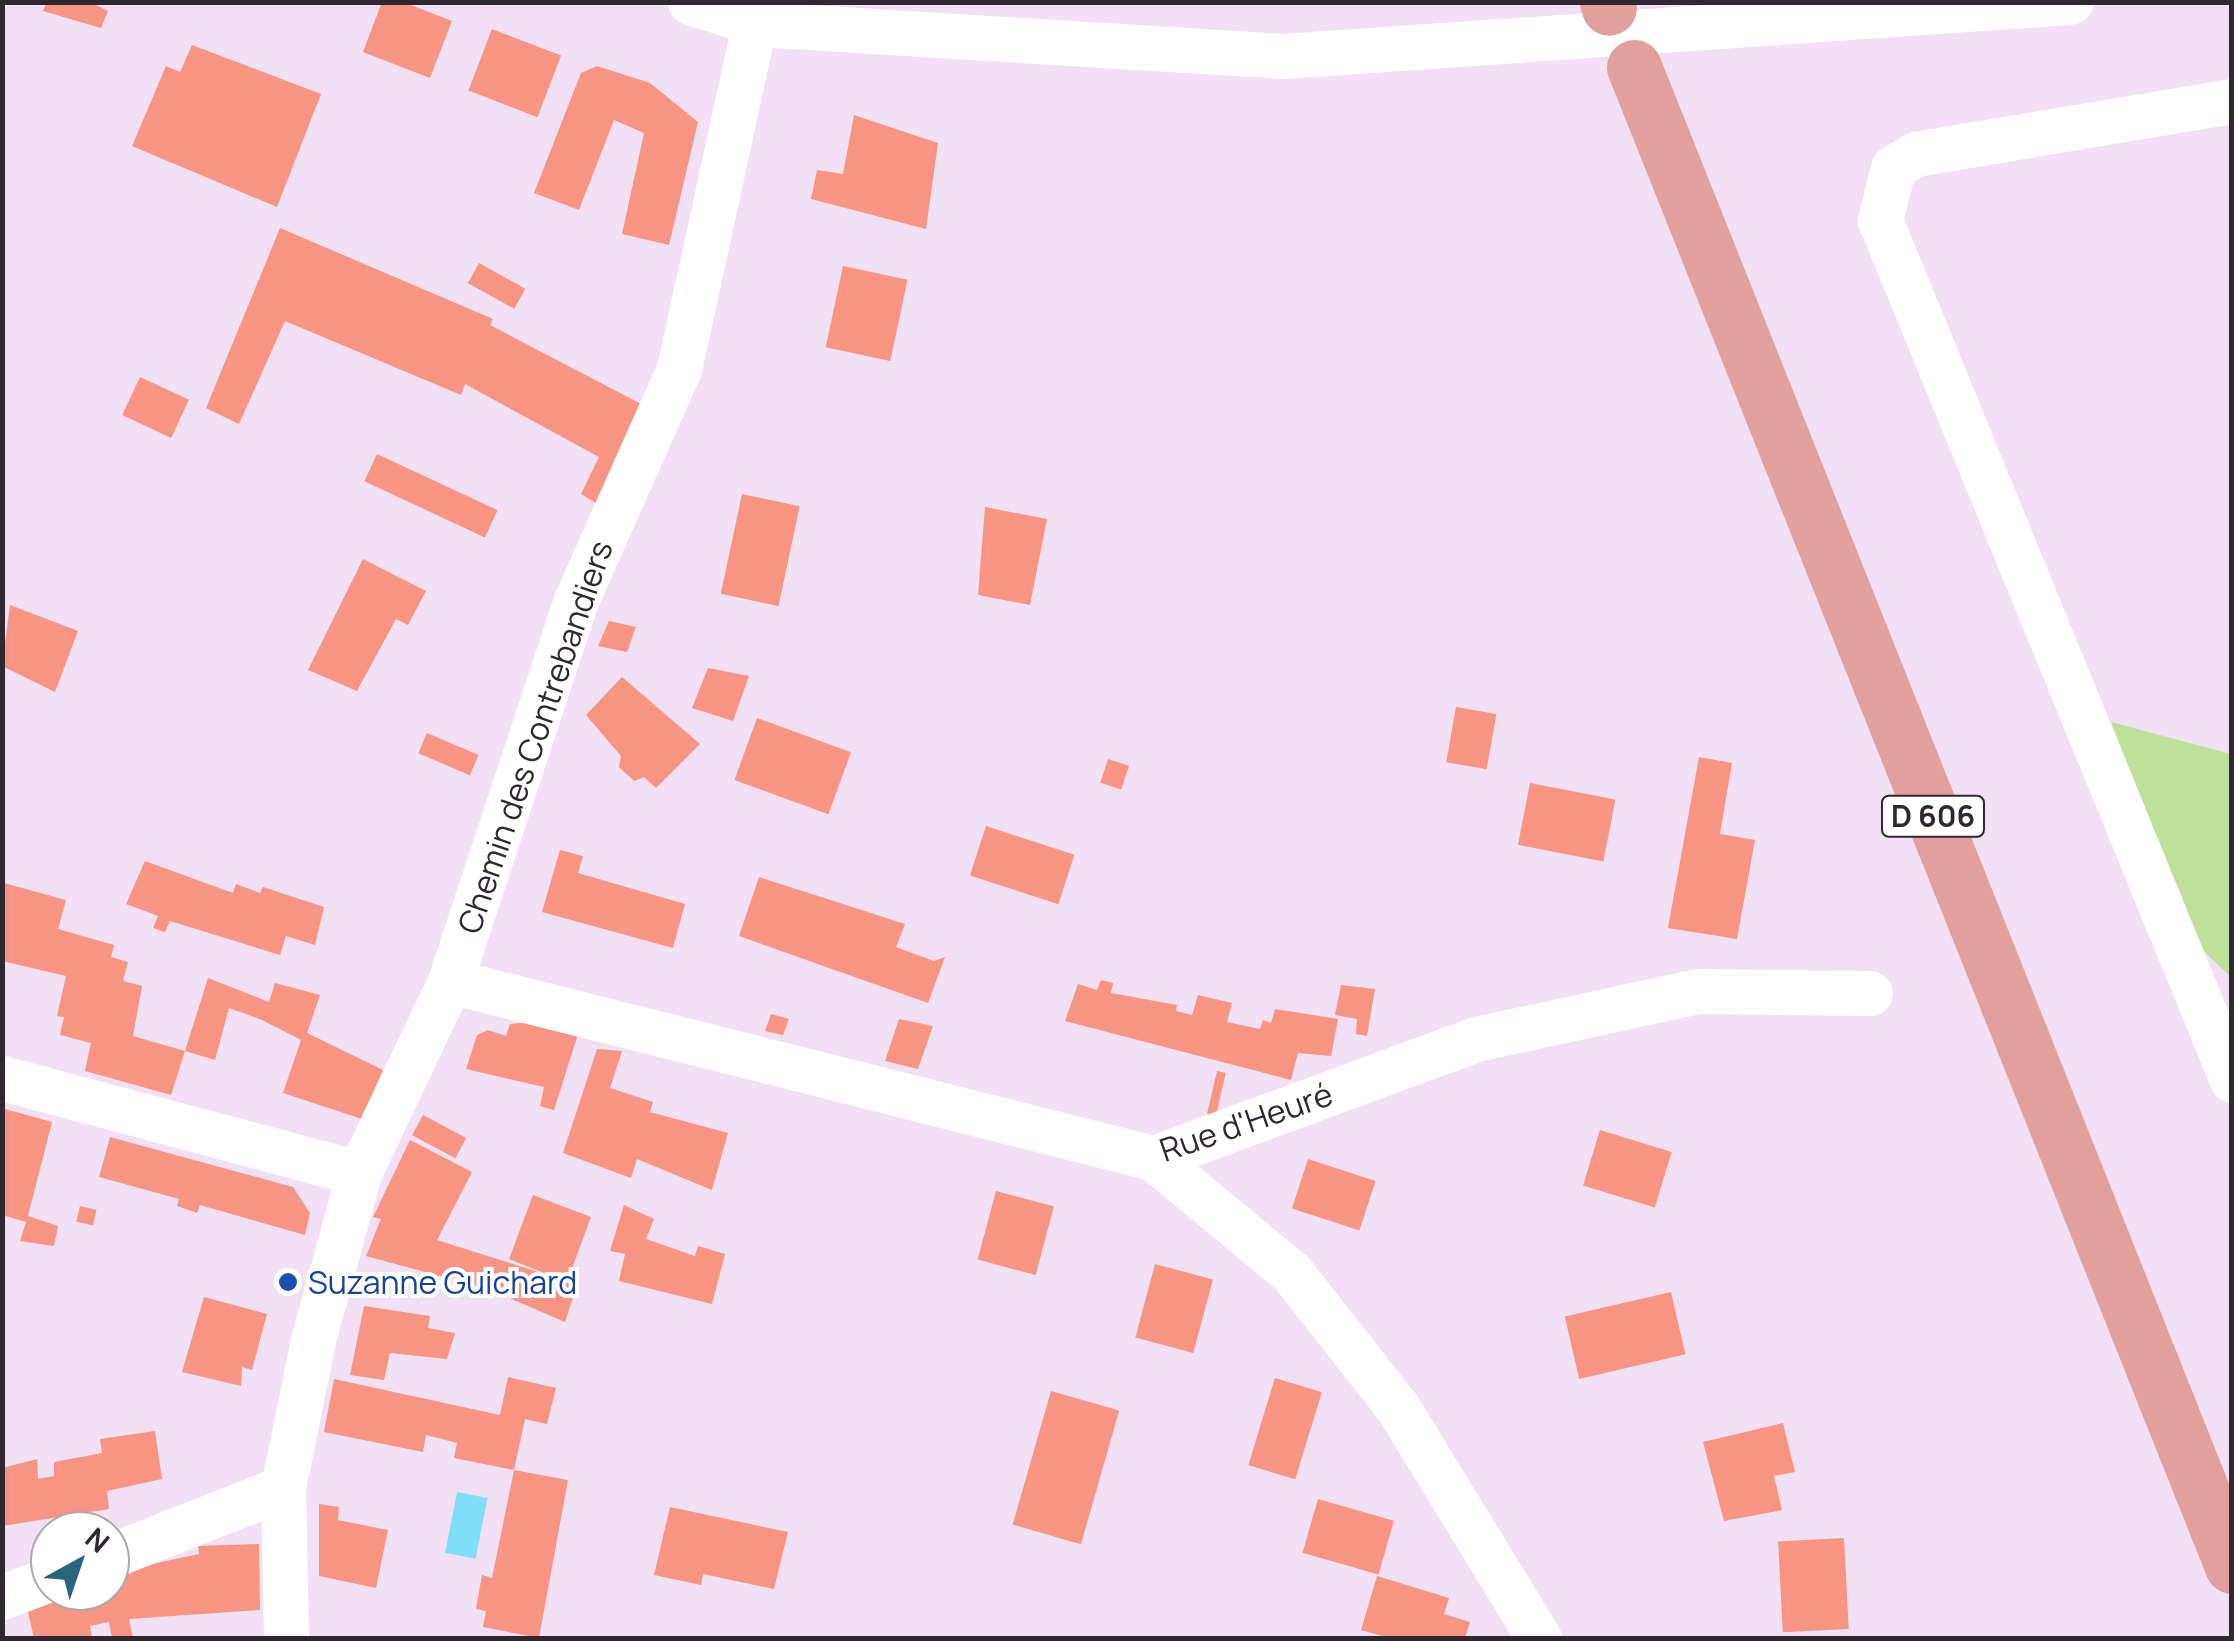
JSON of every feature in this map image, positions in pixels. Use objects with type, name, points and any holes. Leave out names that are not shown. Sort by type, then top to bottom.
[{"type":"main road","name":"D 606","points":[[1634,67],[2232,1566]]},
{"type":"street","points":[[690,2],[759,13],[1282,56],[2070,2]]},
{"type":"street","name":"Chemin des Contrebandiers","points":[[286,1638],[283,1488],[313,1340],[359,1173],[450,981],[578,598],[679,369],[759,13]]},
{"type":"street","points":[[2232,101],[1915,154],[1894,168],[1882,190],[1880,220],[2219,1012],[2232,1080]]},
{"type":"street","name":"Rue d'Heuré","points":[[450,981],[1153,1158],[1476,1039],[1698,991],[1870,994]]},
{"type":"street","points":[[2,1078],[359,1173]]},
{"type":"street","points":[[1153,1158],[1292,1272],[1398,1408],[1539,1638]]},
{"type":"street","points":[[130,1548],[283,1488]]},
{"type":"street","points":[[2,1597],[30,1586]]},
{"type":"green space","points":[[2111,722],[2231,754],[2231,977],[2199,947]]},
{"type":"water","points":[[457,1492],[487,1498],[476,1559],[445,1553]]},
{"type":"building","points":[[47,2],[90,2],[108,11],[101,28],[43,11]]},
{"type":"building","points":[[382,2],[403,2],[452,21],[430,78],[363,52]]},
{"type":"building","points":[[492,29],[561,56],[537,117],[468,91]]},
{"type":"building","points":[[192,45],[321,94],[277,207],[132,146],[166,66],[180,72]]},
{"type":"building","points":[[597,66],[650,83],[698,122],[669,245],[622,234],[644,133],[614,120],[579,210],[534,193],[581,73]]},
{"type":"building","points":[[854,115],[938,143],[926,229],[811,199],[817,170],[843,174]]},
{"type":"building","points":[[280,228],[493,319],[490,325],[645,406],[599,505],[581,494],[599,457],[465,384],[461,395],[285,321],[239,424],[206,408]]},
{"type":"building","points":[[479,263],[525,289],[514,309],[468,283]]},
{"type":"building","points":[[843,266],[908,280],[890,361],[826,347]]},
{"type":"building","points":[[140,377],[189,400],[171,438],[122,415]]},
{"type":"building","points":[[377,454],[498,510],[485,537],[364,481]]},
{"type":"building","points":[[742,494],[800,506],[779,606],[721,594]]},
{"type":"building","points":[[985,507],[1047,519],[1030,605],[978,595]]},
{"type":"building","points":[[363,559],[426,591],[408,625],[396,619],[357,691],[308,670]]},
{"type":"building","points":[[10,605],[78,631],[55,692],[2,666]]},
{"type":"building","points":[[609,621],[636,627],[627,652],[598,646]]},
{"type":"building","points":[[708,668],[749,676],[733,721],[692,708]]},
{"type":"building","points":[[622,677],[700,744],[656,788],[644,777],[634,781],[619,767],[621,756],[586,715]]},
{"type":"building","points":[[1456,707],[1496,714],[1487,769],[1446,762]]},
{"type":"building","points":[[757,718],[851,752],[828,814],[734,780]]},
{"type":"building","points":[[427,733],[479,755],[470,775],[418,753]]},
{"type":"building","points":[[1699,757],[1732,763],[1720,834],[1755,840],[1737,939],[1668,928]]},
{"type":"building","points":[[1108,759],[1129,766],[1121,790],[1100,783]]},
{"type":"building","points":[[1530,783],[1615,800],[1603,861],[1518,845]]},
{"type":"building","points":[[986,826],[1074,855],[1058,904],[970,875]]},
{"type":"building","points":[[560,850],[583,856],[578,873],[685,904],[673,948],[542,912]]},
{"type":"building","points":[[145,861],[233,893],[236,884],[260,893],[263,887],[324,907],[315,945],[286,936],[280,955],[170,921],[165,932],[153,928],[158,916],[126,904]]},
{"type":"building","points":[[759,877],[905,924],[896,947],[934,961],[945,957],[928,1003],[739,936]]},
{"type":"building","points":[[4,883],[66,900],[58,929],[114,945],[111,957],[128,962],[123,981],[142,986],[133,1036],[185,1051],[171,1095],[85,1071],[91,1043],[60,1035],[64,1017],[57,1016],[66,976],[2,961]]},
{"type":"building","points":[[208,978],[269,1002],[275,983],[320,995],[307,1033],[383,1070],[362,1119],[283,1093],[301,1040],[262,1020],[229,1008],[215,1060],[185,1051]]},
{"type":"building","points":[[1101,980],[1113,983],[1111,993],[1177,1005],[1176,1011],[1192,1015],[1198,995],[1232,1003],[1227,1022],[1260,1029],[1263,1020],[1271,1023],[1275,1009],[1338,1019],[1331,1056],[1298,1053],[1291,1080],[1065,1021],[1078,984],[1097,990]]},
{"type":"building","points":[[1341,985],[1375,989],[1367,1036],[1356,1034],[1357,1019],[1335,1015]]},
{"type":"building","points":[[771,1014],[789,1019],[783,1035],[765,1031]]},
{"type":"building","points":[[899,1019],[933,1026],[918,1069],[885,1061]]},
{"type":"building","points":[[530,1022],[578,1034],[554,1110],[540,1106],[544,1087],[466,1069],[477,1035],[488,1030],[506,1036],[510,1024]]},
{"type":"building","points":[[597,1049],[622,1051],[610,1088],[653,1102],[650,1112],[728,1133],[712,1190],[637,1159],[631,1178],[563,1153]]},
{"type":"building","points":[[1217,1071],[1226,1073],[1216,1116],[1207,1114]]},
{"type":"building","points":[[5,1109],[52,1122],[28,1216],[58,1226],[54,1246],[20,1241],[26,1222],[2,1215]]},
{"type":"building","points":[[423,1115],[466,1138],[455,1158],[412,1135]]},
{"type":"building","points":[[1600,1130],[1672,1152],[1655,1207],[1583,1185]]},
{"type":"building","points":[[110,1137],[293,1187],[310,1213],[305,1235],[200,1205],[197,1213],[177,1206],[179,1199],[99,1177]]},
{"type":"building","points":[[410,1140],[472,1172],[437,1240],[554,1277],[509,1259],[533,1195],[591,1217],[570,1274],[579,1279],[565,1322],[488,1289],[366,1256],[381,1219],[373,1217]]},
{"type":"building","points":[[1308,1159],[1376,1181],[1359,1230],[1292,1208]]},
{"type":"building","points":[[996,1191],[1054,1207],[1036,1275],[978,1260]]},
{"type":"building","points":[[624,1205],[654,1219],[646,1239],[695,1256],[698,1246],[725,1254],[712,1304],[619,1281],[625,1254],[610,1251]]},
{"type":"building","points":[[80,1206],[97,1210],[93,1225],[76,1222]]},
{"type":"building","points":[[1155,1264],[1213,1280],[1193,1353],[1135,1337]]},
{"type":"building","points":[[1671,1292],[1685,1354],[1579,1379],[1565,1317]]},
{"type":"building","points":[[204,1297],[267,1314],[252,1370],[242,1367],[241,1386],[182,1372]]},
{"type":"building","points":[[364,1306],[430,1316],[428,1328],[455,1333],[447,1359],[390,1353],[384,1380],[350,1375]]},
{"type":"building","points":[[508,1377],[556,1388],[547,1424],[525,1419],[514,1470],[454,1458],[457,1443],[426,1435],[423,1452],[324,1432],[334,1379],[500,1415]]},
{"type":"building","points":[[1275,1378],[1322,1392],[1295,1479],[1248,1465]]},
{"type":"building","points":[[1051,1391],[1119,1411],[1081,1544],[1013,1525]]},
{"type":"building","points":[[1783,1423],[1795,1472],[1774,1476],[1782,1510],[1724,1521],[1703,1442]]},
{"type":"building","points":[[155,1431],[162,1479],[107,1491],[109,1509],[30,1511],[30,1522],[2,1526],[2,1468],[37,1459],[38,1479],[54,1476],[54,1462],[102,1453],[100,1439]]},
{"type":"building","points":[[514,1470],[568,1480],[539,1638],[483,1627],[486,1611],[476,1609],[482,1575],[492,1578]]},
{"type":"building","points":[[1318,1499],[1394,1521],[1379,1575],[1303,1553]]},
{"type":"building","points":[[319,1504],[339,1507],[338,1520],[388,1530],[376,1588],[319,1576]]},
{"type":"building","points":[[670,1507],[788,1532],[774,1589],[703,1574],[701,1585],[654,1575]]},
{"type":"building","points":[[1844,1538],[1849,1629],[1783,1632],[1778,1541]]},
{"type":"building","points":[[259,1544],[260,1610],[129,1619],[133,1638],[112,1638],[109,1622],[90,1626],[92,1638],[34,1638],[27,1608],[130,1611],[130,1569],[199,1554],[198,1546]]},
{"type":"building","points":[[1377,1576],[1449,1598],[1444,1614],[1470,1622],[1465,1638],[1389,1638],[1361,1630]]},
{"type":"place","name":"Suzanne Guichard","points":[[288,1282]]}]
